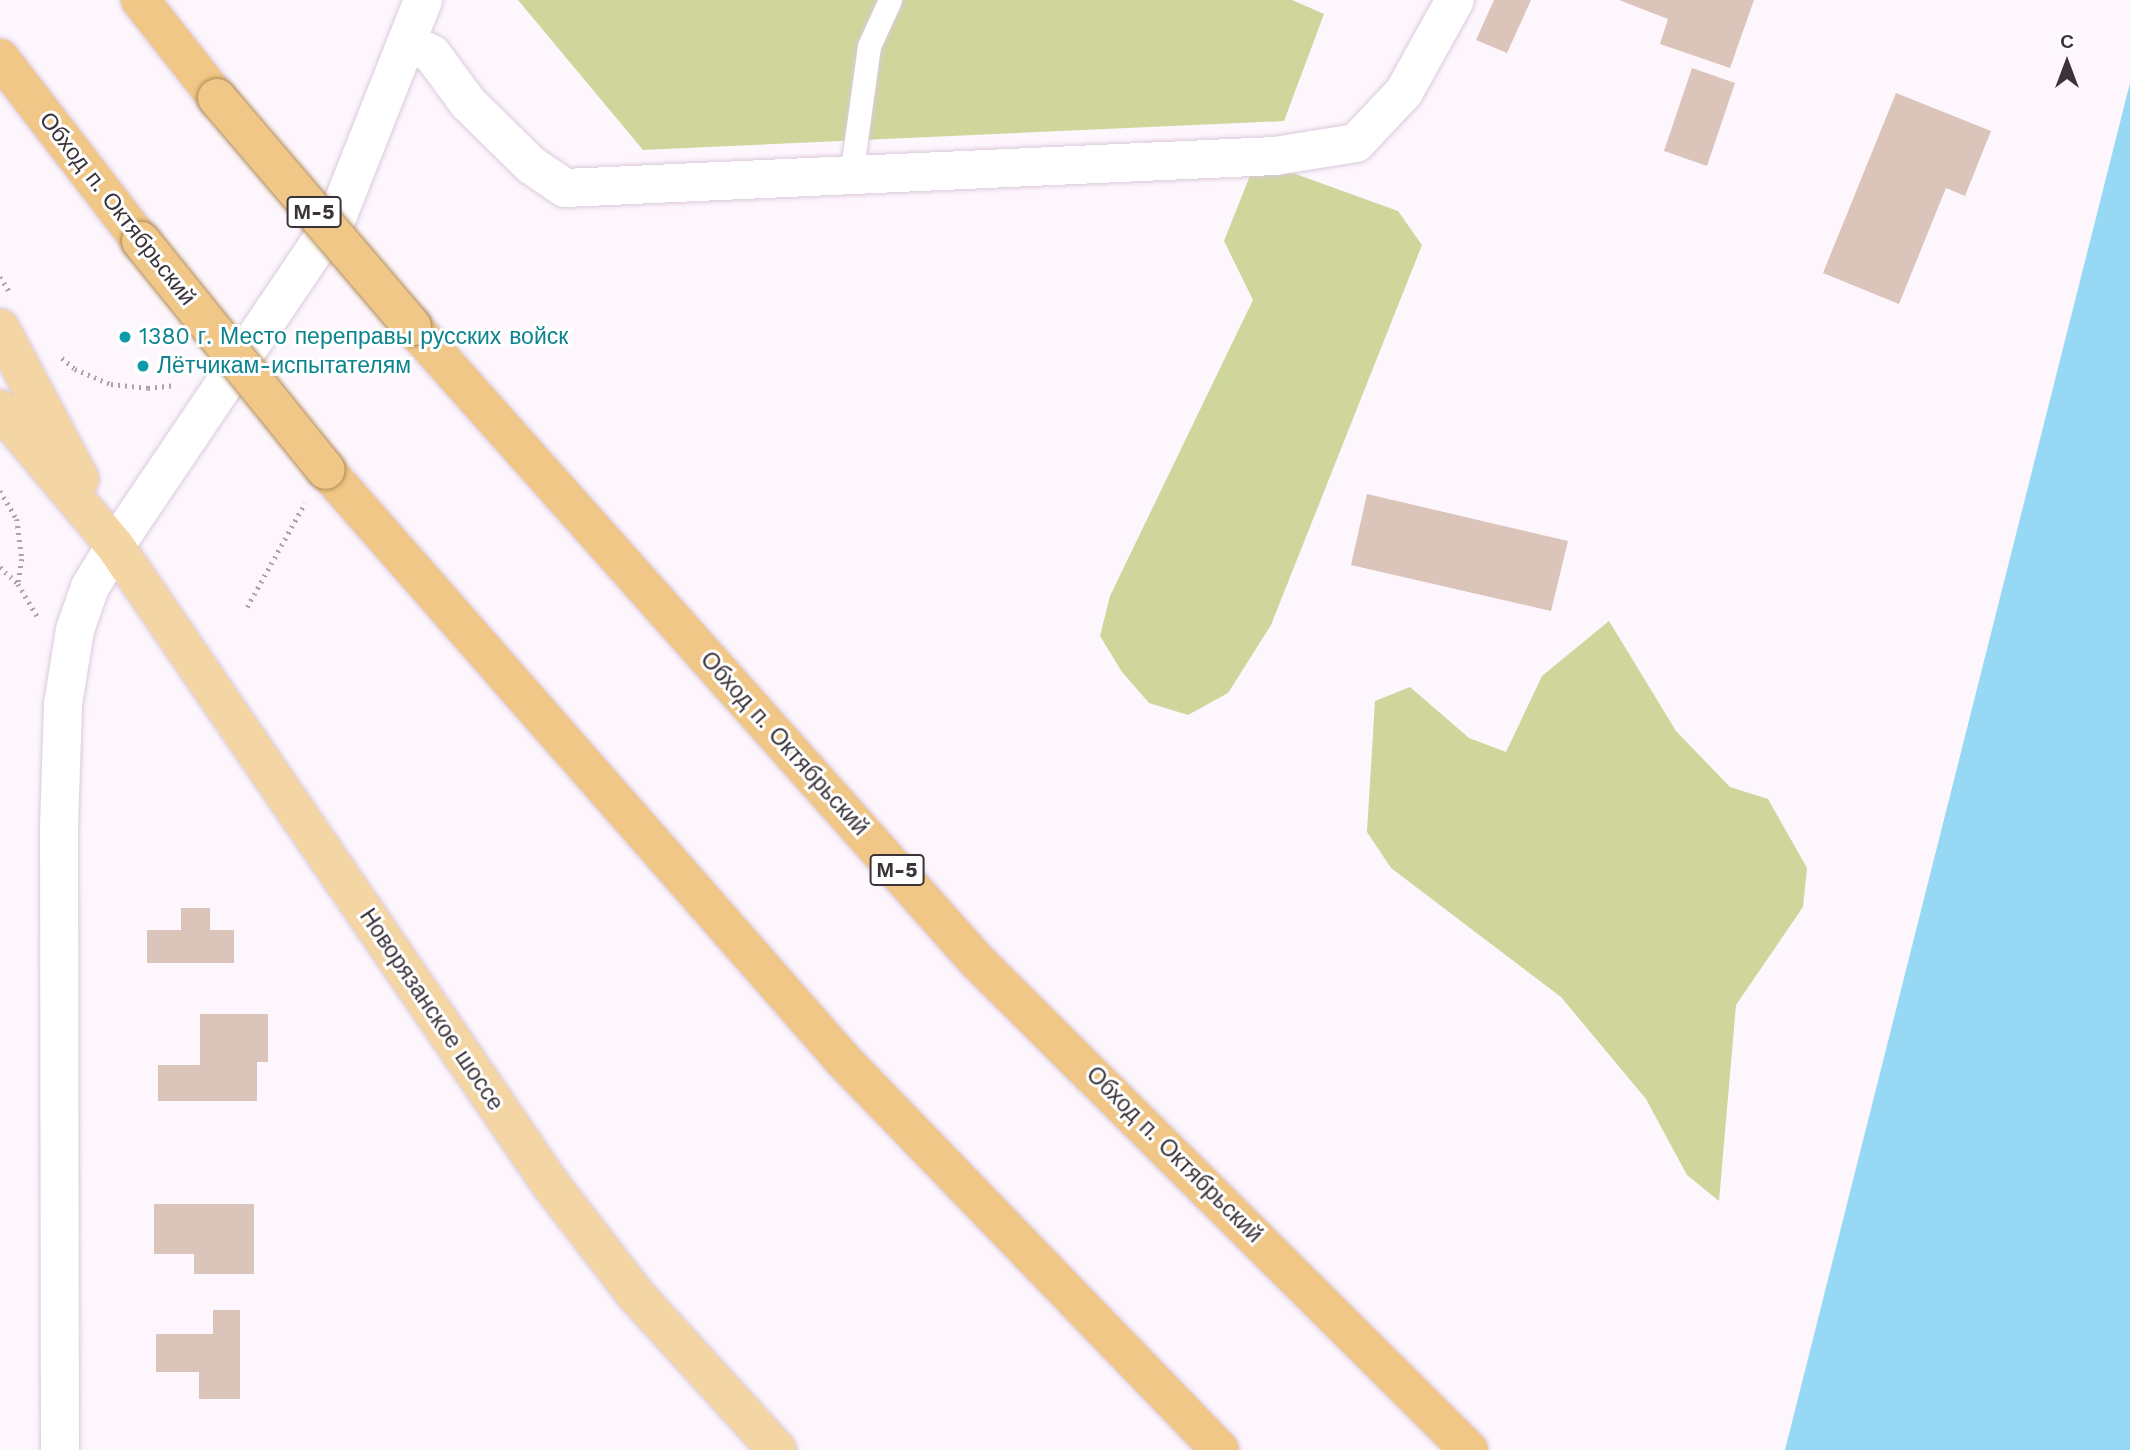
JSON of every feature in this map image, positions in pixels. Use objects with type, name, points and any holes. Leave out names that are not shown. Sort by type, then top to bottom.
[{"type":"highway","name":"Обход п. Октябрьский","points":[[140,0],[216,98],[412,326],[976,960],[1469,1450]]},
{"type":"highway","name":"Обход п. Октябрьский","points":[[0,58],[141,242],[326,470],[843,1060],[1220,1450]]},
{"type":"main road","points":[[8,314],[116,546]]},
{"type":"main road","points":[[0,409],[116,546]]},
{"type":"main road","name":"Новорязанское шоссе","points":[[116,546],[551,1185],[636,1296],[777,1450]]},
{"type":"street","points":[[60,1450],[63,704],[75,630],[90,587],[348,198],[423,0]]},
{"type":"street","points":[[407,43],[432,54],[468,103],[531,165],[565,188],[1275,156],[1356,143],[1404,92],[1455,0]]},
{"type":"lane","points":[[851,176],[869,46],[890,0]]},
{"type":"path","points":[[0,278],[8,314]]},
{"type":"path","points":[[55,352],[75,369],[111,384],[135,387],[187,384],[231,374]]},
{"type":"path","points":[[247,607],[326,470]]},
{"type":"path","points":[[0,491],[17,519],[22,559],[18,584]]},
{"type":"green space","points":[[518,0],[1292,0],[1324,14],[1284,121],[643,150]]},
{"type":"green space","points":[[1253,168],[1290,172],[1398,211],[1422,245],[1271,625],[1228,693],[1188,715],[1149,703],[1122,672],[1100,636],[1110,596],[1253,300],[1224,241]]},
{"type":"green space","points":[[1609,621],[1676,731],[1730,787],[1768,799],[1807,868],[1803,907],[1736,1005],[1719,1201],[1687,1175],[1646,1099],[1561,997],[1391,868],[1367,832],[1375,701],[1410,687],[1469,738],[1506,752],[1542,676]]},
{"type":"water","points":[[2130,83],[2130,1450],[1785,1450],[1907,966]]},
{"type":"building","points":[[1494,0],[1531,0],[1507,53],[1476,40]]},
{"type":"building","points":[[1619,0],[1754,0],[1730,68],[1660,44],[1668,19]]},
{"type":"building","points":[[1692,68],[1735,83],[1707,166],[1664,151]]},
{"type":"building","points":[[1896,93],[1991,131],[1965,196],[1946,188],[1899,304],[1823,273]]},
{"type":"building","points":[[1367,494],[1568,541],[1551,611],[1351,565]]},
{"type":"building","points":[[181,908],[210,908],[210,930],[234,930],[234,963],[147,963],[147,930],[181,930]]},
{"type":"building","points":[[200,1014],[268,1014],[268,1062],[257,1062],[257,1101],[158,1101],[158,1065],[200,1065]]},
{"type":"building","points":[[154,1204],[254,1204],[254,1274],[194,1274],[194,1254],[154,1254]]},
{"type":"building","points":[[213,1310],[240,1310],[240,1399],[199,1399],[199,1372],[156,1372],[156,1334],[213,1334]]},
{"type":"place","name":"1380 г. Место переправы русских войск","points":[[125,337]]},
{"type":"place","name":"Лётчикам-испытателям","points":[[143,366]]}]
